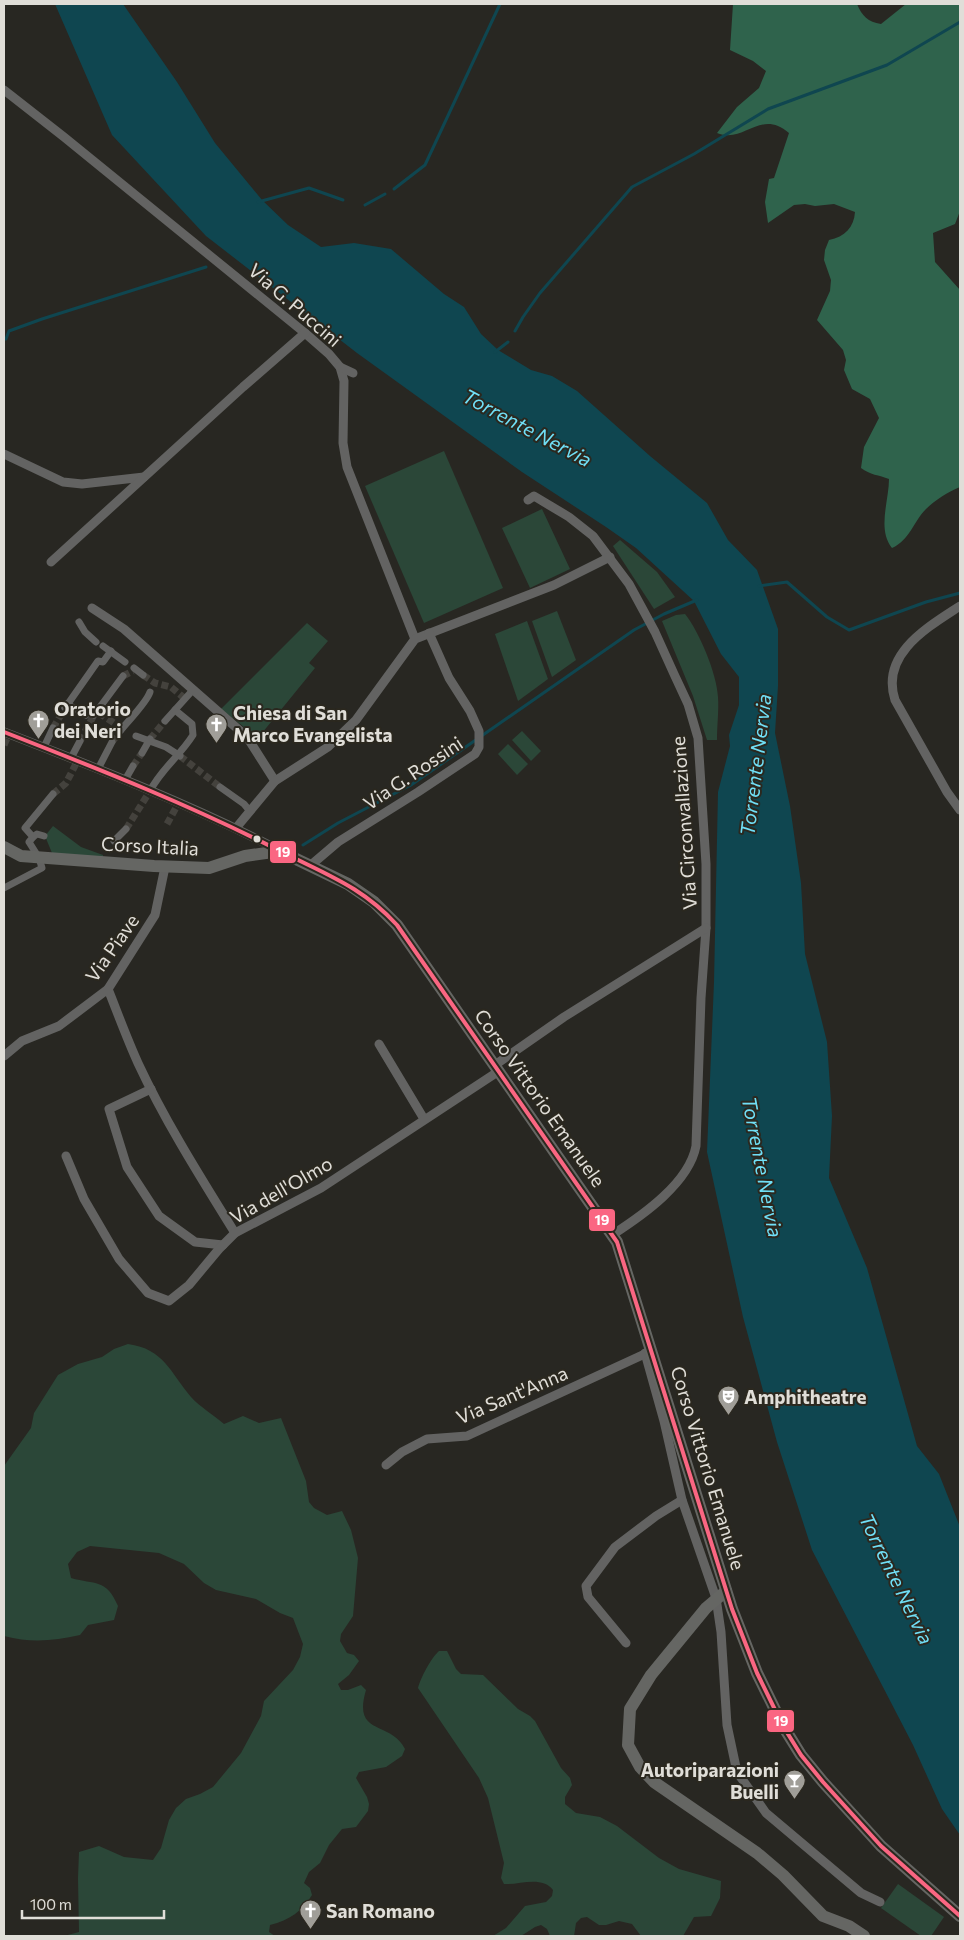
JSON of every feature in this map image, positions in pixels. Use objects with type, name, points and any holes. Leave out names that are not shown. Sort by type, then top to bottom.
[{"type":"main road","name":"Corso Italia","points":[[4,847],[21,856],[165,867],[209,868],[245,856],[273,850],[294,858]]},
{"type":"main road","name":"Corso Vittorio Emanuele","points":[[294,858],[348,884],[374,902],[397,925],[617,1242],[648,1352],[674,1422],[721,1594],[783,1726],[801,1755],[823,1782],[881,1846],[960,1916]]},
{"type":"main road","points":[[721,1594],[651,1675],[630,1709],[628,1745],[640,1766],[654,1782],[756,1853],[783,1875],[823,1916],[849,1926],[864,1936]]},
{"type":"street","name":"Via G. Puccini","points":[[4,90],[64,136],[305,333],[329,354],[340,367],[344,381],[343,443],[346,467],[415,640]]},
{"type":"street","points":[[51,562],[305,333]]},
{"type":"street","points":[[340,367],[353,373]]},
{"type":"street","points":[[4,454],[63,482],[82,484],[144,477]]},
{"type":"street","name":"Via Circonvallazione","points":[[528,500],[534,496],[569,517],[593,536],[610,557],[629,584],[655,632],[688,704],[698,738],[706,864],[706,928],[701,998],[696,1146],[694,1157],[685,1173],[664,1195],[627,1226],[612,1235]]},
{"type":"street","points":[[236,828],[274,781],[328,747],[356,720],[415,640],[554,585],[610,557]]},
{"type":"street","points":[[960,606],[926,628],[899,656],[892,680],[892,690],[895,700],[947,792],[960,810]]},
{"type":"street","points":[[92,608],[124,628],[192,691],[247,737],[274,781]]},
{"type":"street","points":[[79,622],[85,632],[96,642]]},
{"type":"street","name":"Via G. Rossini","points":[[311,865],[338,842],[418,792],[474,754],[479,747],[479,731],[470,711],[449,678],[429,633]]},
{"type":"street","points":[[103,646],[125,662]]},
{"type":"street","points":[[111,651],[103,662],[98,661],[66,706],[94,714],[122,676]]},
{"type":"street","points":[[135,670],[143,675]]},
{"type":"street","points":[[165,721],[192,691]]},
{"type":"street","points":[[150,692],[126,731],[166,747],[179,756]]},
{"type":"street","points":[[150,791],[157,777],[179,756],[194,732],[192,724],[175,710]]},
{"type":"street","points":[[43,747],[53,728]]},
{"type":"street","points":[[7,734],[125,780],[236,828],[273,850]]},
{"type":"street","points":[[142,753],[149,740]]},
{"type":"street","points":[[71,758],[80,741]]},
{"type":"street","points":[[98,769],[112,742]]},
{"type":"street","points":[[125,780],[133,766]]},
{"type":"street","points":[[220,787],[250,810]]},
{"type":"street","points":[[33,837],[24,828],[53,794]]},
{"type":"street","points":[[114,841],[126,829]]},
{"type":"street","points":[[4,888],[40,871],[43,866],[29,842],[37,834],[44,836]]},
{"type":"street","name":"Via Piave","points":[[4,1056],[22,1041],[59,1026],[108,989],[155,915],[165,867]]},
{"type":"street","name":"Via Circonvallazione","points":[[497,1068],[564,1017],[706,928]]},
{"type":"street","points":[[108,989],[151,1089],[180,1144],[235,1233]]},
{"type":"street","points":[[379,1044],[424,1119]]},
{"type":"street","name":"Via dell'Olmo","points":[[66,1156],[84,1199],[119,1259],[148,1293],[169,1301],[189,1285],[235,1233],[321,1188],[497,1068]]},
{"type":"street","points":[[151,1089],[109,1109],[127,1167],[159,1216],[195,1242],[223,1245]]},
{"type":"street","points":[[648,1352],[682,1500],[721,1594],[721,1632],[727,1725],[737,1772],[766,1812],[861,1893],[880,1902]]},
{"type":"street","name":"Via Sant'Anna","points":[[386,1465],[402,1452],[427,1439],[466,1436],[648,1352]]},
{"type":"street","points":[[662,1414],[674,1422]]},
{"type":"street","points":[[626,1643],[588,1597],[586,1586],[615,1547],[656,1516],[682,1500]]},
{"type":"green space","points":[[733,4],[857,4],[866,18],[881,24],[906,4],[960,4],[960,211],[955,224],[933,233],[935,262],[960,290],[960,487],[942,496],[930,506],[907,536],[892,548],[885,532],[884,524],[889,479],[871,474],[861,468],[864,447],[879,418],[870,399],[852,389],[844,370],[846,360],[843,350],[817,320],[830,291],[831,280],[824,260],[825,250],[829,240],[844,234],[851,227],[855,212],[834,204],[815,206],[805,204],[794,205],[768,223],[765,202],[769,179],[774,178],[789,133],[779,126],[769,124],[736,134],[717,133],[737,107],[759,88],[766,71],[753,61],[730,50]]},
{"type":"green space","points":[[444,451],[503,588],[424,623],[365,486]]},
{"type":"green space","points":[[542,509],[570,569],[530,588],[502,528]]},
{"type":"green space","points":[[620,540],[657,572],[675,597],[654,609],[613,546]]},
{"type":"green space","points":[[557,611],[576,660],[552,677],[532,621]]},
{"type":"green space","points":[[685,614],[696,631],[711,665],[717,688],[717,740],[707,740],[693,696],[662,621],[676,615]]},
{"type":"green space","points":[[527,621],[548,679],[518,701],[495,634]]},
{"type":"green space","points":[[307,623],[328,641],[309,663],[315,668],[258,738],[221,709]]},
{"type":"green space","points":[[522,731],[541,751],[531,761],[512,740]]},
{"type":"green space","points":[[508,744],[528,764],[517,775],[498,754]]},
{"type":"green space","points":[[53,826],[81,847],[103,855],[103,858],[52,853],[45,836]]},
{"type":"green space","points":[[128,1344],[150,1351],[158,1356],[191,1397],[224,1424],[243,1416],[259,1423],[281,1418],[306,1481],[309,1502],[314,1508],[327,1515],[342,1511],[351,1530],[358,1558],[353,1616],[341,1634],[340,1641],[347,1653],[354,1655],[359,1661],[349,1675],[338,1684],[341,1690],[348,1690],[361,1685],[366,1690],[363,1705],[364,1715],[368,1722],[391,1734],[399,1740],[405,1749],[402,1756],[386,1767],[359,1772],[356,1778],[367,1797],[368,1811],[356,1827],[342,1829],[329,1845],[320,1863],[309,1872],[304,1883],[310,1888],[312,1895],[295,1914],[270,1925],[269,1932],[275,1936],[64,1936],[79,1932],[79,1852],[99,1846],[124,1857],[153,1860],[161,1848],[169,1820],[176,1808],[186,1799],[213,1787],[241,1753],[261,1716],[264,1701],[293,1670],[300,1657],[303,1644],[293,1618],[256,1599],[216,1590],[204,1583],[184,1564],[159,1553],[90,1546],[77,1552],[68,1564],[71,1578],[99,1584],[109,1591],[118,1606],[114,1620],[88,1625],[80,1635],[61,1639],[33,1640],[4,1636],[4,1466],[31,1428],[34,1413],[58,1375],[78,1364],[102,1357],[114,1349]]},
{"type":"green space","points":[[439,1651],[447,1651],[456,1669],[461,1674],[483,1675],[518,1709],[535,1721],[561,1768],[570,1778],[572,1785],[565,1797],[565,1804],[576,1813],[600,1817],[617,1826],[659,1858],[679,1869],[721,1881],[720,1898],[711,1916],[694,1917],[683,1936],[641,1936],[632,1924],[619,1921],[599,1925],[587,1917],[581,1918],[576,1923],[574,1936],[550,1936],[547,1929],[541,1925],[521,1936],[493,1936],[506,1928],[525,1906],[546,1902],[552,1896],[553,1890],[548,1885],[537,1882],[504,1884],[501,1878],[504,1863],[488,1798],[479,1778],[418,1688],[427,1668]]},
{"type":"green space","points":[[898,1884],[944,1917],[931,1936],[921,1936],[881,1908]]},
{"type":"water","name":"Torrente Nervia","points":[[55,4],[123,4],[177,82],[215,143],[262,200],[288,225],[321,247],[354,243],[391,249],[444,294],[464,307],[481,334],[498,350],[531,370],[552,376],[577,391],[650,456],[707,503],[728,540],[757,570],[778,629],[778,686],[775,733],[790,806],[801,883],[805,954],[827,1042],[832,1116],[829,1178],[867,1268],[917,1446],[939,1474],[960,1527],[960,1835],[942,1809],[913,1745],[812,1550],[777,1442],[743,1317],[707,1152],[714,982],[718,792],[730,746],[729,735],[739,705],[739,677],[721,654],[694,601],[636,548],[522,472],[357,353],[206,236],[112,135]]},
{"type":"waterway","points":[[394,189],[425,165],[500,4]]},
{"type":"waterway","points":[[515,331],[540,293],[632,187],[694,154],[768,109],[887,65],[960,22]]},
{"type":"waterway","points":[[258,202],[309,188],[343,200]]},
{"type":"waterway","points":[[365,205],[385,194]]},
{"type":"waterway","points":[[4,339],[6,339],[9,331],[42,319],[206,267]]},
{"type":"waterway","points":[[495,352],[508,342]]},
{"type":"waterway","points":[[759,586],[787,582],[827,617],[849,630],[926,602],[960,593]]},
{"type":"waterway","points":[[303,845],[338,823],[411,785],[634,630],[664,614],[697,600]]},
{"type":"tunnel","points":[[123,676],[133,671]]},
{"type":"tunnel","points":[[143,675],[155,683],[171,687],[183,697]]},
{"type":"tunnel","points":[[53,728],[65,708]]},
{"type":"tunnel","points":[[99,713],[120,727]]},
{"type":"tunnel","points":[[80,741],[94,715]]},
{"type":"tunnel","points":[[150,739],[165,721]]},
{"type":"tunnel","points":[[112,742],[121,730]]},
{"type":"tunnel","points":[[4,745],[8,736]]},
{"type":"tunnel","points":[[133,766],[142,753]]},
{"type":"tunnel","points":[[180,756],[220,787]]},
{"type":"tunnel","points":[[53,794],[66,783],[78,760]]},
{"type":"tunnel","points":[[126,829],[150,791]]},
{"type":"tunnel","points":[[167,824],[178,804]]},
{"type":"transit line","name":"19","points":[[4,732],[146,789],[252,837],[359,892],[372,901],[397,925],[617,1242],[732,1609],[757,1673],[783,1726],[801,1755],[823,1782],[881,1846],[960,1916]]},
{"type":"place","name":"Oratorio dei Neri","points":[[38,739]]},
{"type":"place","name":"Chiesa di San Marco Evangelista","points":[[217,743]]},
{"type":"place","name":"Amphitheatre","points":[[728,1416]]},
{"type":"place","name":"Autoriparazioni Buelli","points":[[795,1800]]},
{"type":"place","name":"San Romano","points":[[310,1930]]}]
